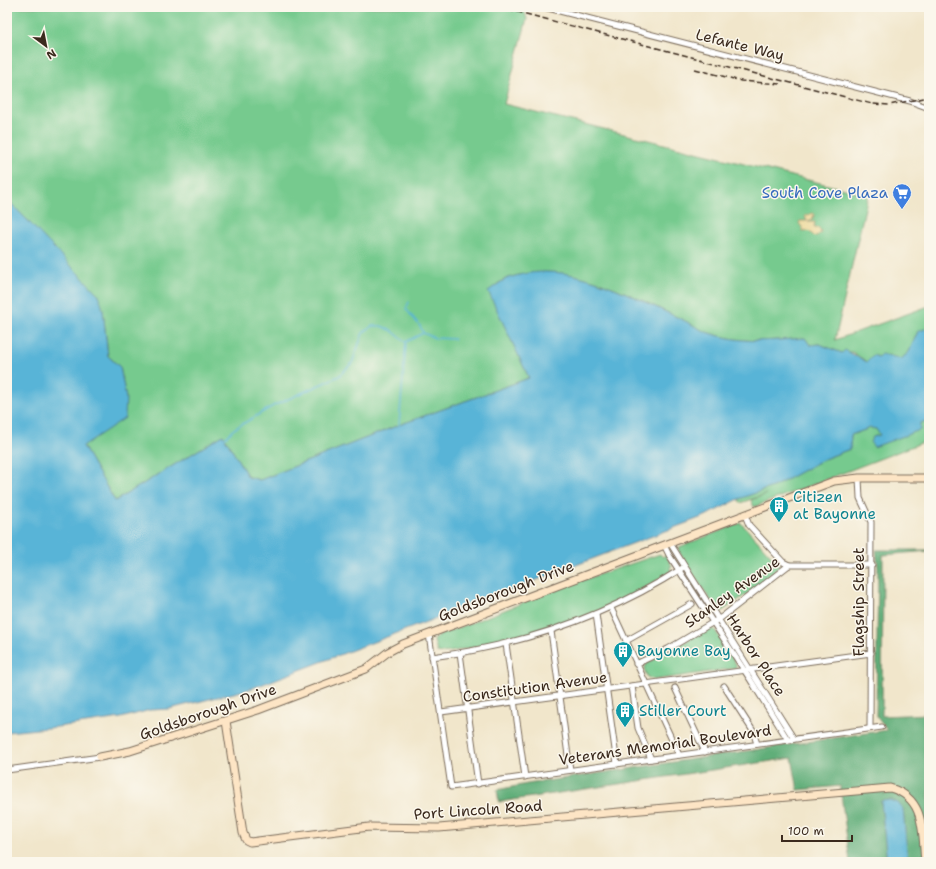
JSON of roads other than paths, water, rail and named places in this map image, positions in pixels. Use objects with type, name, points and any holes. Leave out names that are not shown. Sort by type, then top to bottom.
[{"type":"street","name":"Lefante Way","points":[[544,7],[910,101],[929,108]]},
{"type":"street","name":"Goldsborough Drive","points":[[100,757],[130,751],[226,721],[362,670],[396,647],[834,481],[859,478],[929,478]]},
{"type":"street","name":"Flagship Street","points":[[859,478],[860,498],[871,522],[872,565],[870,728]]},
{"type":"street","points":[[745,515],[752,528],[783,562],[789,565]]},
{"type":"street","name":"Harbor Place","points":[[667,544],[718,619],[794,739]]},
{"type":"street","name":"Harbor Place","points":[[667,544],[679,571],[745,670],[788,740]]},
{"type":"street","name":"Stanley Avenue","points":[[636,664],[668,649],[713,623],[789,565],[872,565]]},
{"type":"street","points":[[432,657],[506,644],[551,631],[611,608],[684,567]]},
{"type":"street","points":[[626,641],[692,604]]},
{"type":"street","points":[[611,608],[679,755]]},
{"type":"street","points":[[596,614],[617,764]]},
{"type":"street","points":[[551,631],[570,770]]},
{"type":"street","points":[[429,634],[441,712]]},
{"type":"street","points":[[506,644],[525,777]]},
{"type":"street","points":[[460,653],[478,784]]},
{"type":"street","name":"Constitution Avenue","points":[[441,712],[871,653]]},
{"type":"street","points":[[632,686],[638,728],[650,759]]},
{"type":"street","points":[[724,686],[754,731],[757,744]]},
{"type":"street","points":[[675,688],[705,752]]},
{"type":"street","name":"Veterans Memorial Boulevard","points":[[441,712],[451,787],[882,727]]},
{"type":"street","name":"Port Lincoln Road","points":[[226,721],[243,833],[246,840],[254,842],[369,827],[439,828],[890,788],[906,794],[918,811],[925,862]]},
{"type":"street","points":[[7,770],[100,757]]},
{"type":"water","points":[[7,199],[99,295],[103,310],[108,356],[120,367],[126,398],[125,418],[83,446],[115,501],[223,435],[248,477],[260,480],[399,425],[529,378],[488,291],[506,279],[528,273],[551,272],[573,275],[595,281],[617,289],[706,332],[719,336],[755,341],[805,338],[810,345],[819,344],[842,353],[845,350],[867,362],[873,355],[878,357],[881,354],[901,359],[909,352],[918,331],[929,328],[929,420],[920,423],[920,430],[874,447],[870,442],[873,437],[880,435],[876,429],[870,428],[851,435],[850,449],[824,459],[775,486],[739,499],[705,516],[250,689],[169,709],[150,710],[121,718],[7,732]]},
{"type":"water","points":[[891,800],[898,803],[903,809],[908,862],[887,862],[881,801]]},
{"type":"waterway","points":[[409,302],[406,309],[423,332]]},
{"type":"waterway","points":[[225,438],[234,429],[273,406],[339,376],[352,363],[363,333],[372,326],[381,326],[391,330],[406,342],[399,425]]},
{"type":"waterway","points":[[406,342],[423,333],[435,338],[454,339]]},
{"type":"railway","points":[[499,7],[872,104],[889,105],[929,97]]},
{"type":"railway","points":[[695,69],[741,81],[780,84]]},
{"type":"place","name":"South Cove Plaza","points":[[902,210]]},
{"type":"place","name":"Citizen at Bayonne","points":[[779,523]]},
{"type":"place","name":"Bayonne Bay","points":[[623,668]]},
{"type":"place","name":"Stiller Court","points":[[625,728]]}]
